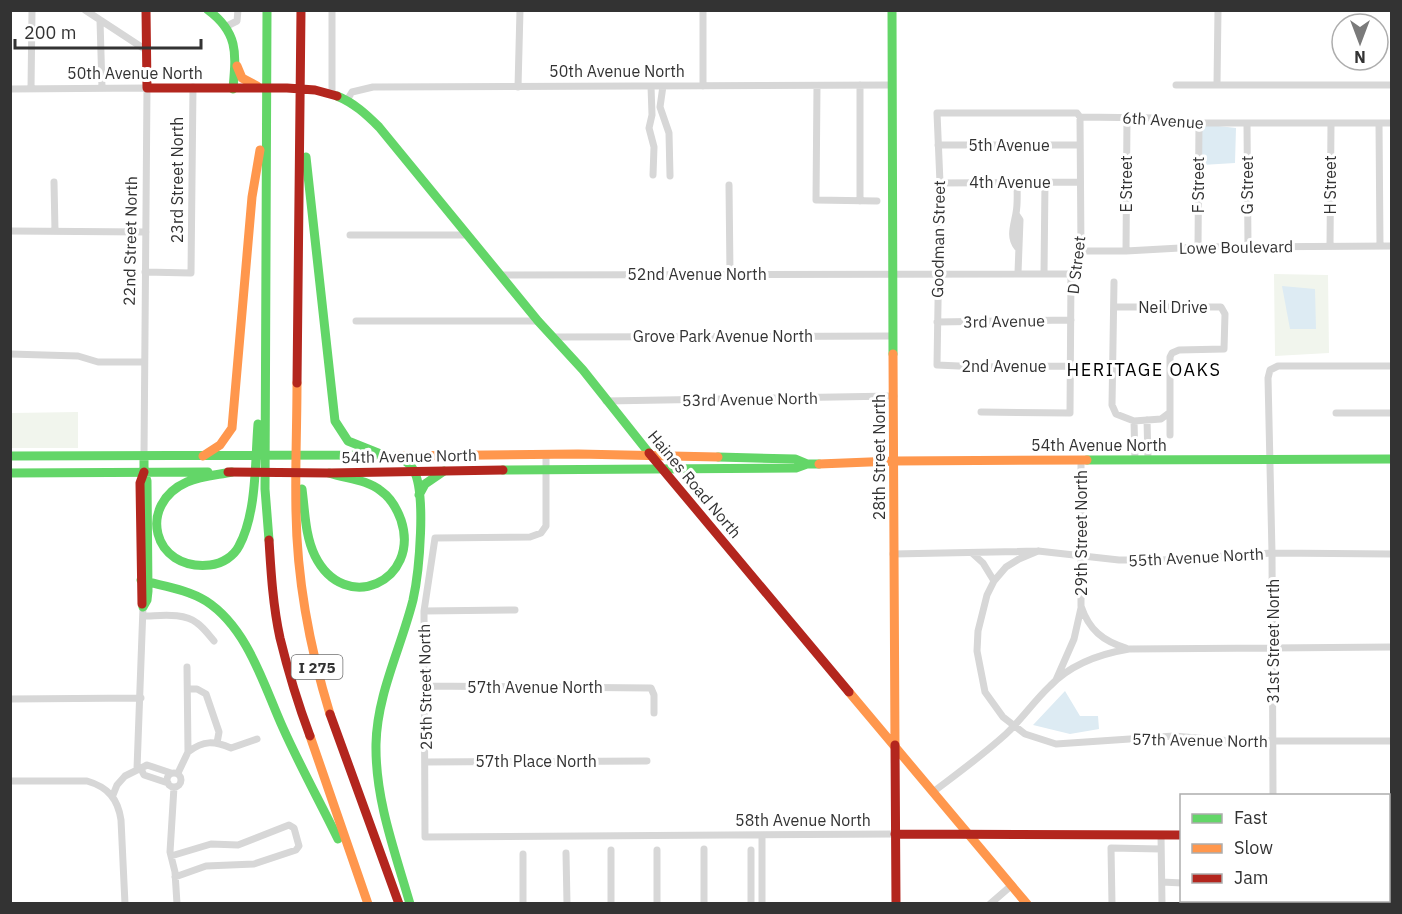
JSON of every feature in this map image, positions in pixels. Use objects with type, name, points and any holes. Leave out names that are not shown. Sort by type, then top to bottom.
[{"type":"main road","name":"22nd Street North","points":[[146,10],[147,88]]},
{"type":"main road","points":[[208,10],[227,26],[234,38],[236,61],[233,89]]},
{"type":"main road","name":"I 275","points":[[267,10],[266,520],[275,611],[294,691],[367,900]]},
{"type":"main road","name":"I 275","points":[[301,10],[296,513],[300,574],[306,620],[326,702],[399,903]]},
{"type":"main road","name":"28th Street North","points":[[892,10],[896,903]]},
{"type":"main road","points":[[236,61],[242,78],[254,86],[265,88]]},
{"type":"main road","name":"50th Avenue North","points":[[147,88],[265,88],[315,90],[332,94]]},
{"type":"main road","name":"Haines Road North","points":[[332,94],[347,100],[379,127],[538,321],[1027,903]]},
{"type":"main road","points":[[203,456],[219,448],[228,438],[232,428],[252,197],[266,120]]},
{"type":"main road","points":[[301,120],[311,190],[334,421],[348,441],[383,455]]},
{"type":"main road","points":[[232,472],[185,482],[163,500],[158,513],[157,538],[165,551],[176,561],[190,567],[203,568],[219,564],[230,557],[242,540],[248,520],[252,488],[266,345]]},
{"type":"main road","points":[[297,418],[301,487],[315,557],[326,574],[340,584],[357,588],[378,585],[387,579],[402,560],[406,535],[403,520],[391,501],[378,488],[368,483],[329,473]]},
{"type":"main road","name":"54th Avenue North","points":[[10,456],[652,455],[795,459],[807,464]]},
{"type":"main road","name":"22nd Street North","points":[[143,611],[140,483],[144,472],[144,456]]},
{"type":"main road","points":[[395,456],[408,462],[414,471],[419,495],[417,578],[380,706],[376,744],[380,787],[410,903]]},
{"type":"main road","name":"54th Avenue North","points":[[10,473],[329,473],[796,468],[807,464],[894,461],[1392,459]]},
{"type":"main road","points":[[419,495],[425,484],[444,471]]},
{"type":"main road","name":"22nd Street North","points":[[143,611],[148,591],[144,580]]},
{"type":"main road","points":[[144,580],[206,601],[228,620],[264,683],[283,728],[367,900]]},
{"type":"main road","points":[[148,591],[165,588]]},
{"type":"main road","name":"58th Avenue North","points":[[895,834],[1180,835]]},
{"type":"street","points":[[31,89],[32,10]]},
{"type":"street","points":[[85,10],[146,50]]},
{"type":"street","points":[[227,26],[237,21],[238,10]]},
{"type":"street","points":[[332,10],[332,94]]},
{"type":"street","points":[[518,87],[520,10]]},
{"type":"street","points":[[703,10],[703,86]]},
{"type":"street","points":[[1217,84],[1218,10]]},
{"type":"street","points":[[100,20],[102,88]]},
{"type":"street","points":[[860,85],[860,201]]},
{"type":"street","name":"50th Avenue North","points":[[347,100],[352,92],[373,87],[892,85]]},
{"type":"street","points":[[1176,85],[1392,85]]},
{"type":"street","points":[[651,86],[652,115],[649,128],[654,147],[653,175]]},
{"type":"street","points":[[663,86],[660,107],[669,133],[670,176]]},
{"type":"street","points":[[817,86],[816,201],[877,201]]},
{"type":"street","name":"23rd Street North","points":[[145,272],[191,273],[193,87]]},
{"type":"street","name":"50th Avenue North","points":[[10,89],[147,88]]},
{"type":"street","name":"22nd Street North","points":[[144,456],[147,88]]},
{"type":"street","name":"6th Avenue","points":[[937,113],[1077,113],[1080,117],[1158,117],[1173,123],[1392,123]]},
{"type":"street","name":"Goodman Street","points":[[937,113],[940,183],[937,365]]},
{"type":"street","name":"D Street","points":[[981,412],[1070,413],[1071,274],[1078,268],[1081,251],[1080,117]]},
{"type":"street","name":"E Street","points":[[1126,117],[1126,251]]},
{"type":"street","name":"F Street","points":[[1198,247],[1199,123]]},
{"type":"street","name":"H Street","points":[[1330,123],[1330,246]]},
{"type":"street","points":[[1379,123],[1380,246]]},
{"type":"street","name":"G Street","points":[[1247,124],[1248,246]]},
{"type":"street","name":"5th Avenue","points":[[938,145],[1080,145]]},
{"type":"street","points":[[54,182],[55,231]]},
{"type":"street","points":[[1017,182],[1013,237],[1017,247],[1018,273]]},
{"type":"street","points":[[1044,274],[1046,182]]},
{"type":"street","name":"4th Avenue","points":[[940,183],[1080,182]]},
{"type":"street","points":[[729,185],[730,274]]},
{"type":"street","points":[[10,231],[146,232]]},
{"type":"street","points":[[350,236],[468,235]]},
{"type":"street","name":"Lowe Boulevard","points":[[1081,251],[1248,246],[1392,246]]},
{"type":"street","points":[[892,274],[1071,274]]},
{"type":"street","name":"52nd Avenue North","points":[[502,275],[892,274]]},
{"type":"street","name":"Neil Drive","points":[[1114,282],[1112,405],[1116,414],[1134,421]]},
{"type":"street","name":"Neil Drive","points":[[1114,308],[1221,307],[1224,314],[1224,349],[1179,351],[1172,353],[1170,357],[1170,435]]},
{"type":"street","name":"3rd Avenue","points":[[937,322],[1071,320]]},
{"type":"street","points":[[356,321],[538,321]]},
{"type":"street","name":"Grove Park Avenue North","points":[[553,337],[893,336]]},
{"type":"street","points":[[10,354],[71,355],[98,362],[144,362]]},
{"type":"street","name":"2nd Avenue","points":[[937,365],[1071,366]]},
{"type":"street","name":"31st Street North","points":[[1273,794],[1272,553],[1268,378],[1270,370],[1278,366],[1392,366]]},
{"type":"street","name":"53rd Avenue North","points":[[606,401],[894,396]]},
{"type":"street","points":[[1135,460],[1134,421],[1161,419],[1169,413]]},
{"type":"street","points":[[1335,413],[1392,413]]},
{"type":"street","points":[[1147,420],[1148,460]]},
{"type":"street","points":[[546,454],[546,470]]},
{"type":"street","name":"29th Street North","points":[[1055,681],[1074,639],[1081,606],[1081,460]]},
{"type":"street","name":"25th Street North","points":[[425,837],[424,611],[435,538],[530,537],[541,533],[546,526],[546,470]]},
{"type":"street","points":[[1014,726],[1003,717],[985,692],[977,651],[981,612],[994,581],[1006,567],[1038,551]]},
{"type":"street","name":"55th Avenue North","points":[[893,554],[1038,551],[1119,560],[1163,560],[1272,553],[1392,554]]},
{"type":"street","points":[[972,553],[983,563],[994,581]]},
{"type":"street","name":"29th Street North","points":[[1081,606],[1084,616],[1095,633],[1114,645],[1129,649]]},
{"type":"street","points":[[424,611],[515,610]]},
{"type":"street","points":[[143,611],[191,619],[198,623],[214,641]]},
{"type":"street","name":"22nd Street North","points":[[139,769],[140,656],[143,611]]},
{"type":"street","points":[[933,792],[988,750],[1014,726],[1055,681],[1085,661],[1100,655],[1129,649],[1392,647]]},
{"type":"street","points":[[187,667],[188,752]]},
{"type":"street","name":"57th Avenue North","points":[[424,686],[647,687],[653,690],[654,713]]},
{"type":"street","points":[[188,689],[197,689],[206,694],[219,732],[217,743]]},
{"type":"street","points":[[10,699],[141,698]]},
{"type":"street","name":"57th Avenue North","points":[[1014,726],[1025,734],[1056,744],[1174,736],[1274,742],[1392,741]]},
{"type":"street","points":[[177,903],[171,856],[171,785],[168,777],[174,773],[188,752],[205,742],[231,748],[257,739]]},
{"type":"street","name":"57th Place North","points":[[426,762],[647,761]]},
{"type":"street","points":[[113,795],[129,776],[139,769],[147,765],[174,773],[181,777],[181,782],[178,786],[171,785],[144,775],[139,769]]},
{"type":"street","points":[[10,781],[87,782],[98,784],[113,795],[119,807],[121,820],[125,903]]},
{"type":"street","points":[[171,856],[211,844],[238,845],[289,825],[294,828],[299,846],[296,850],[254,864],[206,866],[175,877]]},
{"type":"street","name":"58th Avenue North","points":[[425,837],[895,834]]},
{"type":"street","points":[[762,835],[762,903]]},
{"type":"street","points":[[1161,835],[1162,903]]},
{"type":"street","points":[[1112,903],[1111,848],[1161,849]]},
{"type":"street","points":[[704,849],[704,903]]},
{"type":"street","points":[[611,850],[611,903]]},
{"type":"street","points":[[657,850],[657,903]]},
{"type":"street","points":[[751,850],[751,903]]},
{"type":"street","points":[[566,853],[567,903]]},
{"type":"street","points":[[523,854],[523,903]]},
{"type":"street","points":[[1162,882],[1180,883]]},
{"type":"street","points":[[990,903],[1012,885]]},
{"type":"shaded area","points":[[1201,124],[1236,128],[1235,163],[1202,165]]},
{"type":"shaded area","points":[[1274,274],[1328,275],[1329,353],[1275,356]]},
{"type":"shaded area","points":[[1282,286],[1315,289],[1316,329],[1290,329]]},
{"type":"shaded area","points":[[78,412],[78,448],[11,448],[11,413]]},
{"type":"shaded area","points":[[1065,691],[1080,716],[1098,716],[1099,729],[1070,734],[1033,725]]},
{"type":"traffic: fast","points":[[208,10],[225,27],[233,45],[235,55],[233,89]]},
{"type":"traffic: fast","points":[[267,10],[265,489],[269,540]]},
{"type":"traffic: fast","points":[[892,10],[893,354]]},
{"type":"traffic: fast","points":[[337,96],[360,109],[379,127],[538,321],[583,370],[649,453]]},
{"type":"traffic: fast","points":[[306,157],[335,421],[348,441],[383,455]]},
{"type":"traffic: fast","points":[[232,472],[187,482],[171,492],[161,505],[157,520],[158,534],[164,547],[175,558],[190,564],[210,565],[223,561],[237,550],[245,533],[252,502],[258,424]]},
{"type":"traffic: fast","points":[[10,456],[380,455]]},
{"type":"traffic: fast","points":[[143,607],[148,591],[147,481],[144,472],[144,456]]},
{"type":"traffic: fast","points":[[395,456],[409,464],[417,480],[421,513],[418,571],[408,618],[385,689],[377,725],[376,744],[382,805],[410,904]]},
{"type":"traffic: fast","points":[[718,457],[795,459],[807,464]]},
{"type":"traffic: fast","points":[[1087,460],[1392,459]]},
{"type":"traffic: fast","points":[[503,470],[796,468],[807,464],[819,464]]},
{"type":"traffic: fast","points":[[419,495],[425,484],[444,471]]},
{"type":"traffic: fast","points":[[10,473],[208,472]]},
{"type":"traffic: fast","points":[[302,489],[309,540],[315,556],[328,574],[344,584],[361,587],[377,583],[390,574],[400,560],[404,542],[401,520],[396,508],[391,500],[375,487],[329,473]]},
{"type":"traffic: fast","points":[[141,580],[199,597],[221,612],[233,626],[253,659],[290,742],[338,839]]},
{"type":"traffic: slow","points":[[237,66],[242,78],[257,86]]},
{"type":"traffic: slow","points":[[203,456],[220,445],[232,428],[252,197],[260,150]]},
{"type":"traffic: slow","points":[[893,354],[895,745]]},
{"type":"traffic: slow","points":[[297,383],[296,496],[299,563],[316,665],[330,714]]},
{"type":"traffic: slow","points":[[396,456],[578,454],[718,457]]},
{"type":"traffic: slow","points":[[819,464],[894,461],[1087,460]]},
{"type":"traffic: slow","points":[[849,692],[1027,904]]},
{"type":"traffic: slow","points":[[310,736],[368,904]]},
{"type":"traffic: jam","points":[[146,10],[147,88],[287,88],[315,90],[337,96]]},
{"type":"traffic: jam","points":[[297,383],[301,10]]},
{"type":"traffic: jam","points":[[649,453],[849,692]]},
{"type":"traffic: jam","points":[[228,472],[503,470]]},
{"type":"traffic: jam","points":[[142,604],[140,483],[144,472]]},
{"type":"traffic: jam","points":[[269,540],[274,602],[280,638],[310,736]]},
{"type":"traffic: jam","points":[[330,714],[399,904]]},
{"type":"traffic: jam","points":[[895,745],[896,904]]},
{"type":"traffic: jam","points":[[895,834],[1180,835]]},
{"type":"district","name":"HERITAGE OAKS","points":[[1144,369]]}]
